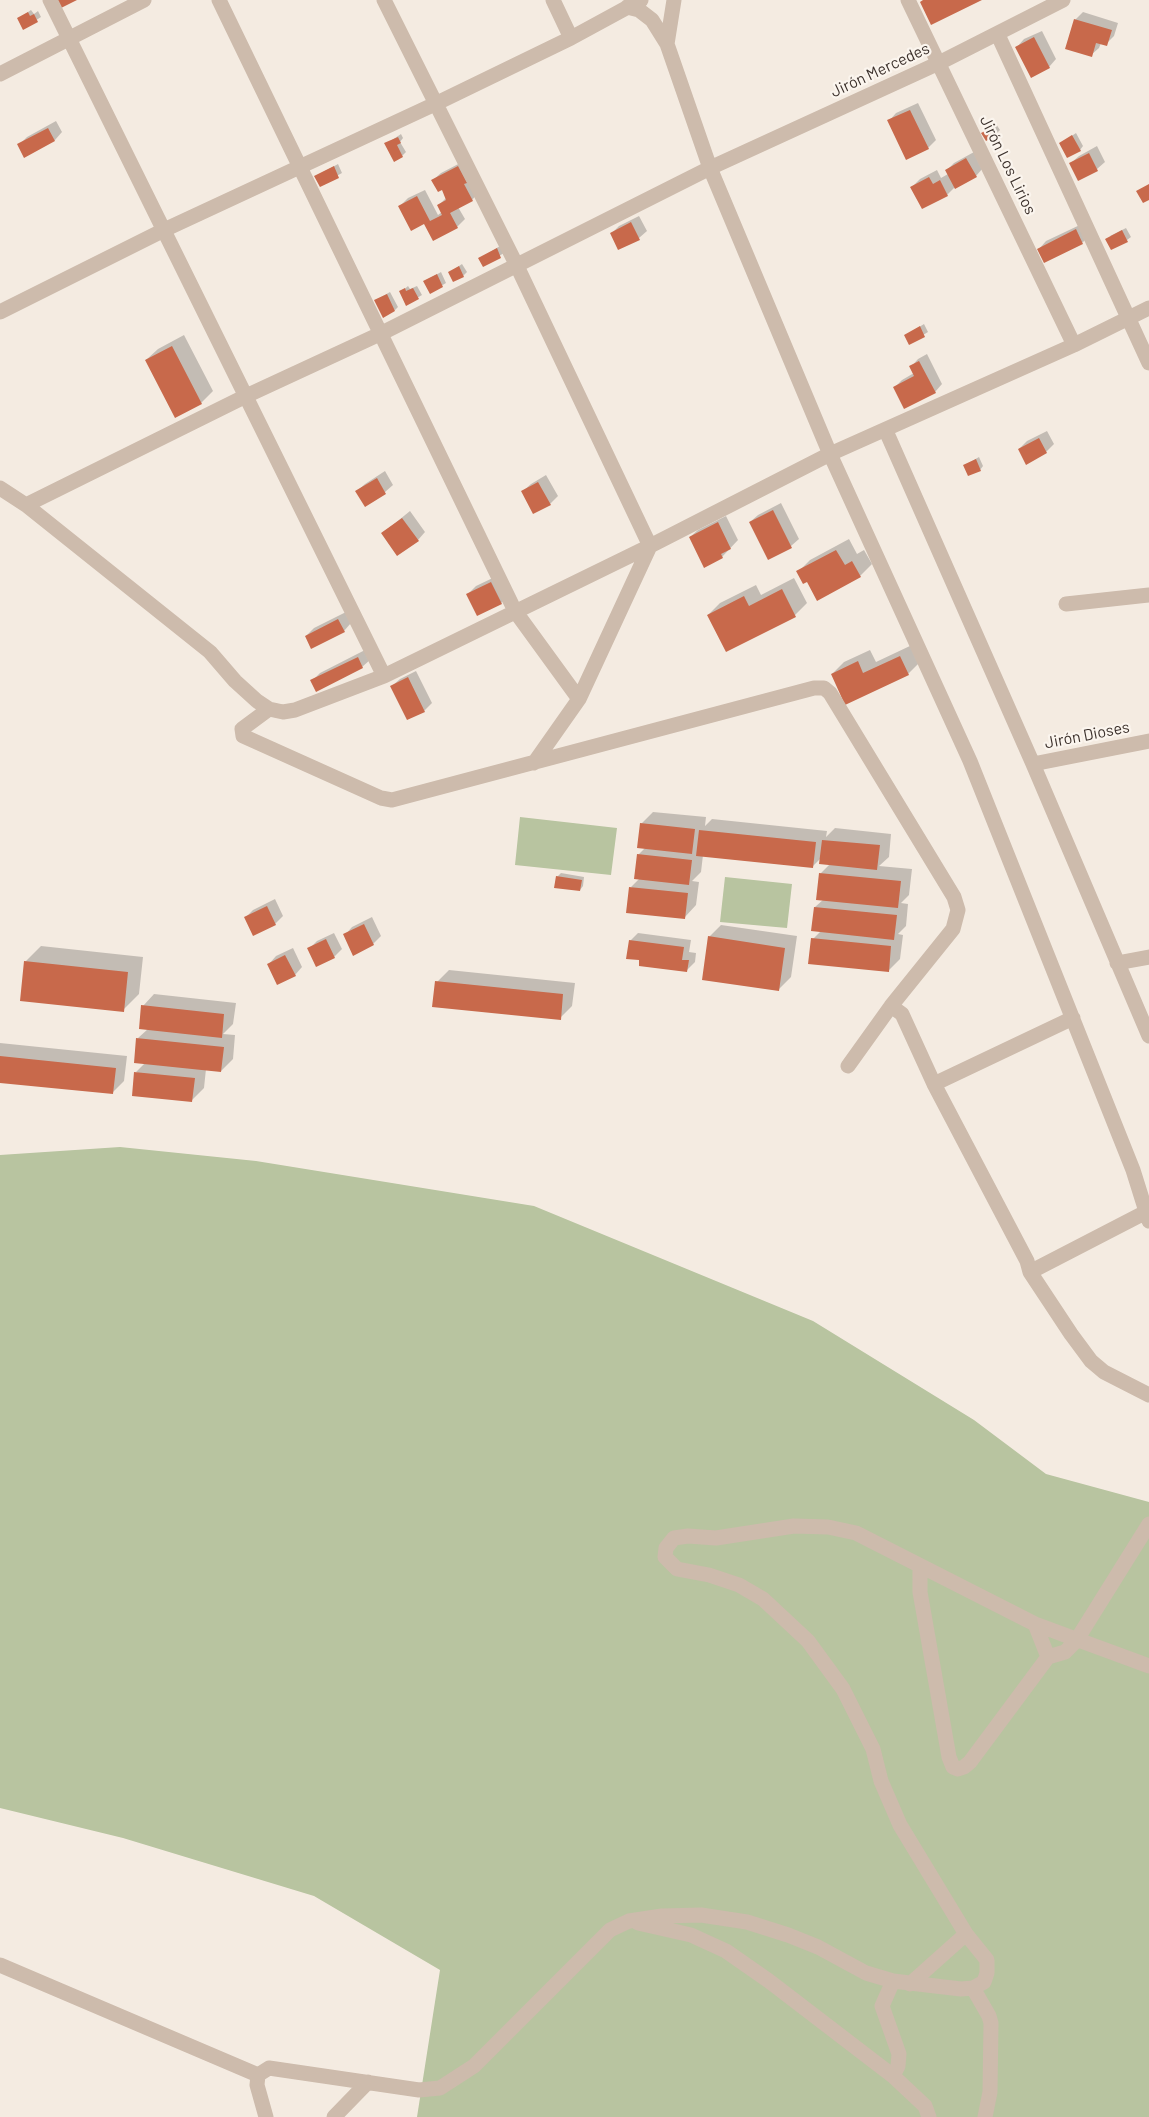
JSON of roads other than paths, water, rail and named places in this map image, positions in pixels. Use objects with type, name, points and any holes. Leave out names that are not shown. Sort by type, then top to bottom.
[{"type":"street","points":[[50,0],[384,676]]},
{"type":"street","points":[[0,74],[144,0]]},
{"type":"street","points":[[219,0],[514,610],[579,699]]},
{"type":"street","points":[[384,0],[517,266],[650,546]]},
{"type":"street","points":[[553,0],[571,38]]},
{"type":"street","points":[[667,44],[674,0]]},
{"type":"street","name":"Jirón Los Lirios","points":[[908,0],[1074,345]]},
{"type":"street","name":"Jirón Mercedes","points":[[26,505],[246,396],[382,333],[710,168],[998,35],[1063,0]]},
{"type":"street","points":[[0,312],[164,230],[571,38],[634,4],[652,20],[667,44],[710,168],[830,454],[970,761],[1133,1170],[1148,1216],[1030,1272]]},
{"type":"street","points":[[998,35],[1149,363]]},
{"type":"street","points":[[0,488],[26,505],[210,652],[235,681],[257,701],[269,709],[283,712],[295,710],[384,676],[514,610],[650,546],[830,454],[886,431],[1074,345],[1149,308]]},
{"type":"street","points":[[886,431],[1033,764],[1149,1036]]},
{"type":"street","points":[[534,763],[579,699],[650,546]]},
{"type":"street","points":[[1066,604],[1149,595]]},
{"type":"street","points":[[269,709],[242,729],[243,735],[381,798],[392,800],[814,688],[824,688],[830,693],[954,897],[958,910],[953,929],[891,1006],[848,1066]]},
{"type":"street","name":"Jirón Dioses","points":[[1033,764],[1149,741]]},
{"type":"street","points":[[1116,963],[1149,957]]},
{"type":"street","points":[[891,1006],[902,1014],[934,1084],[1027,1261],[1030,1272],[1091,1361],[1104,1372],[1149,1395]]},
{"type":"street","points":[[934,1084],[1073,1017]]},
{"type":"street","points":[[920,1567],[920,1592],[949,1757],[953,1767],[964,1767],[1048,1657],[1065,1652],[1076,1641],[1149,1524]]},
{"type":"street","points":[[258,2075],[269,2068],[419,2090],[440,2088],[474,2066],[610,1930],[629,1921],[662,1916],[701,1915],[747,1922],[818,1947],[866,1973],[893,1981],[973,1988],[984,1982],[987,1960],[966,1935],[900,1825],[881,1781],[873,1749],[843,1689],[808,1641],[763,1599],[739,1585],[709,1575],[677,1569],[665,1557],[666,1548],[674,1538],[724,1537],[794,1526],[828,1527],[856,1533],[1035,1624],[1149,1666]]},
{"type":"street","points":[[1035,1624],[1048,1657]]},
{"type":"street","points":[[629,1921],[691,1935],[726,1951],[893,2076],[925,2106],[929,2117]]},
{"type":"street","points":[[910,1984],[966,1935]]},
{"type":"street","points":[[0,1965],[258,2075]]},
{"type":"street","points":[[893,1981],[882,2006],[899,2054],[898,2066],[893,2076]]},
{"type":"street","points":[[973,1988],[991,2023],[990,2092],[985,2117]]},
{"type":"street","points":[[258,2075],[259,2093],[266,2117]]},
{"type":"street","points":[[334,2117],[368,2082]]}]
